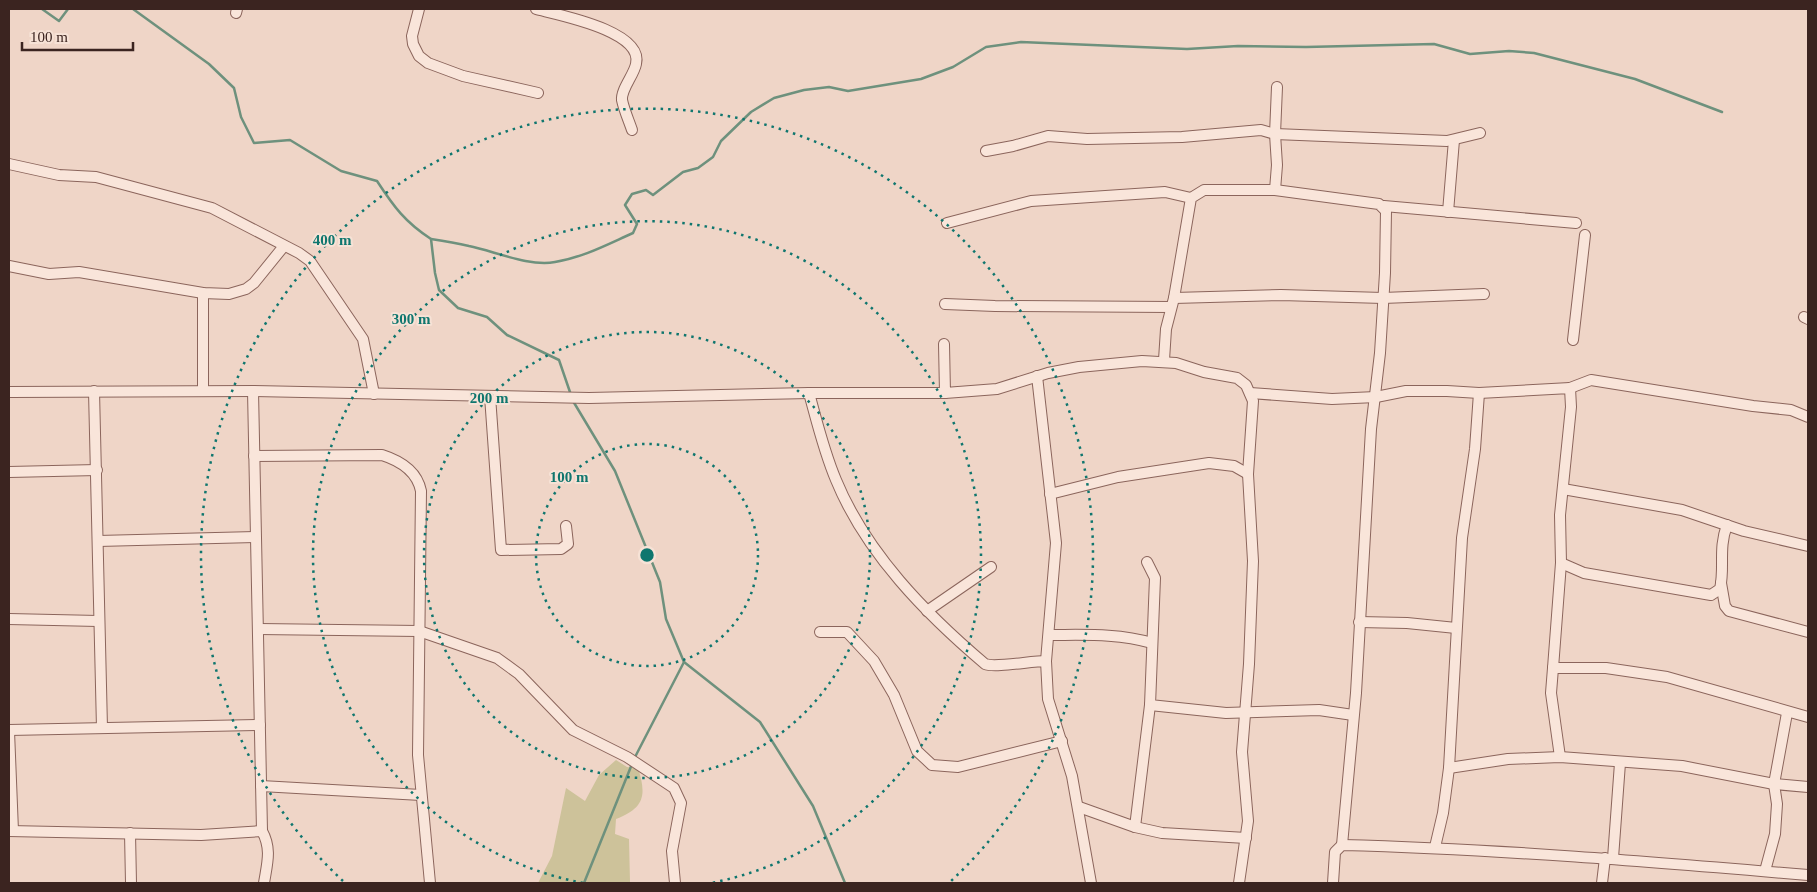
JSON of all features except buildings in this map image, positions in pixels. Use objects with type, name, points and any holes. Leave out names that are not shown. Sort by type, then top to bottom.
[{"type":"street","points":[[419,9],[412,36],[413,44],[419,56],[428,63],[463,76],[538,93]]},
{"type":"street","points":[[536,9],[597,25],[632,46],[636,53],[636,64],[622,100],[632,130]]},
{"type":"street","points":[[1275,190],[1277,165],[1275,134],[1277,87]]},
{"type":"street","points":[[986,151],[1005,148],[1048,136],[1087,139],[1173,138],[1261,130],[1275,134],[1454,140],[1480,133]]},
{"type":"street","points":[[1448,212],[1454,140]]},
{"type":"street","points":[[9,164],[59,175],[96,177],[191,202],[230,216],[310,261],[364,339],[374,394]]},
{"type":"street","points":[[947,222],[1031,201],[1165,192],[1191,198],[1204,190],[1275,190],[1384,206],[1576,222]]},
{"type":"street","points":[[1164,360],[1166,329],[1173,302],[1191,198]]},
{"type":"street","points":[[1333,883],[1335,852],[1342,845],[1353,715],[1371,429],[1376,397],[1383,298],[1386,220],[1384,206]]},
{"type":"street","points":[[1573,340],[1586,236]]},
{"type":"street","points":[[9,266],[48,274],[79,272],[203,292],[229,294],[246,289],[265,272],[284,246]]},
{"type":"street","points":[[203,292],[203,391]]},
{"type":"street","points":[[945,304],[995,306],[1173,302],[1281,295],[1383,298],[1484,294]]},
{"type":"street","points":[[944,344],[945,393]]},
{"type":"street","points":[[9,392],[253,391],[589,398],[809,393],[945,393],[997,389],[1037,376],[1078,367],[1164,360],[1204,372],[1237,378],[1246,385],[1253,401],[1248,474],[1253,536],[1253,570],[1249,664],[1242,752],[1248,806],[1246,838],[1239,883]]},
{"type":"street","points":[[1037,376],[1056,543],[1050,635],[1046,661],[1048,699],[1062,741],[1079,807],[1091,883]]},
{"type":"street","points":[[1250,393],[1332,399],[1376,397],[1406,392],[1447,391],[1479,393],[1570,388],[1591,380],[1753,406],[1791,410],[1808,417]]},
{"type":"street","points":[[1560,757],[1551,693],[1561,563],[1560,515],[1571,407],[1570,388]]},
{"type":"street","points":[[94,391],[102,728]]},
{"type":"street","points":[[253,391],[262,830],[269,846],[264,883]]},
{"type":"street","points":[[809,393],[823,445],[836,481],[876,550],[913,597],[985,664],[994,666],[1016,662],[1046,661]]},
{"type":"street","points":[[1435,847],[1443,813],[1450,768],[1462,538],[1475,449],[1479,393]]},
{"type":"street","points":[[490,396],[501,550],[523,551],[566,548],[568,544],[566,526]]},
{"type":"street","points":[[254,456],[382,455],[396,460],[418,480],[421,491],[418,754],[430,883]]},
{"type":"street","points":[[1050,494],[1079,489],[1118,477],[1209,464],[1234,466],[1248,474]]},
{"type":"street","points":[[9,472],[97,470]]},
{"type":"street","points":[[1563,489],[1682,510],[1727,526],[1808,546]]},
{"type":"street","points":[[1727,526],[1722,540],[1721,582],[1725,606],[1729,611],[1808,632]]},
{"type":"street","points":[[98,541],[255,537]]},
{"type":"street","points":[[1135,827],[1145,762],[1150,705],[1155,578],[1147,562]]},
{"type":"street","points":[[1561,563],[1584,572],[1644,582],[1705,596],[1716,593],[1721,582]]},
{"type":"street","points":[[927,611],[991,567]]},
{"type":"street","points":[[9,619],[98,621]]},
{"type":"street","points":[[1359,622],[1407,623],[1456,628]]},
{"type":"street","points":[[259,629],[419,631],[497,658],[519,674],[573,730],[626,757],[674,788],[681,803],[672,851],[675,883]]},
{"type":"street","points":[[820,632],[842,630],[847,632],[874,661],[894,694],[917,751],[924,760],[932,765],[958,767],[1062,741]]},
{"type":"street","points":[[1050,635],[1111,635],[1130,637],[1152,643]]},
{"type":"street","points":[[1553,668],[1606,668],[1667,677],[1734,695],[1787,713],[1808,717]]},
{"type":"street","points":[[1150,705],[1226,714],[1319,710],[1353,715]]},
{"type":"street","points":[[1765,871],[1775,834],[1777,804],[1774,784],[1787,713]]},
{"type":"street","points":[[260,725],[9,730],[11,831],[201,835],[262,830]]},
{"type":"street","points":[[1450,768],[1508,759],[1560,757],[1709,770],[1774,784],[1808,787]]},
{"type":"street","points":[[1602,883],[1608,858],[1620,763]]},
{"type":"street","points":[[261,786],[421,795]]},
{"type":"street","points":[[1079,807],[1135,827],[1162,833],[1246,838]]},
{"type":"street","points":[[130,834],[131,883]]},
{"type":"street","points":[[1342,845],[1435,847],[1608,858],[1808,875]]},
{"type":"shaded area","points":[[616,760],[627,767],[638,768],[642,786],[641,800],[638,805],[633,810],[616,819],[615,834],[629,839],[630,882],[538,883],[552,856],[566,788],[585,801],[599,775]]},
{"type":"waterway","points":[[42,9],[59,21],[68,9]]},
{"type":"waterway","points":[[133,9],[209,64],[234,88],[241,117],[254,143],[290,140],[341,171],[377,181],[401,213],[431,239],[439,290],[458,308],[487,317],[507,335],[559,360],[571,395]]},
{"type":"waterway","points":[[431,239],[534,262],[555,262],[576,257],[633,233],[637,224],[625,205],[632,194],[646,190],[653,195],[683,172],[698,168],[713,157],[721,141],[751,112],[774,98],[804,90],[829,87],[848,91],[921,79],[953,67],[986,47],[1021,42],[1187,49],[1238,46],[1306,47],[1434,44],[1470,54],[1509,51],[1534,53],[1635,79],[1722,112]]},
{"type":"waterway","points":[[573,401],[615,471],[660,582],[666,619],[684,662],[760,722],[813,806],[845,883]]},
{"type":"waterway","points":[[634,759],[684,662]]},
{"type":"waterway","points":[[584,883],[632,764]]}]
